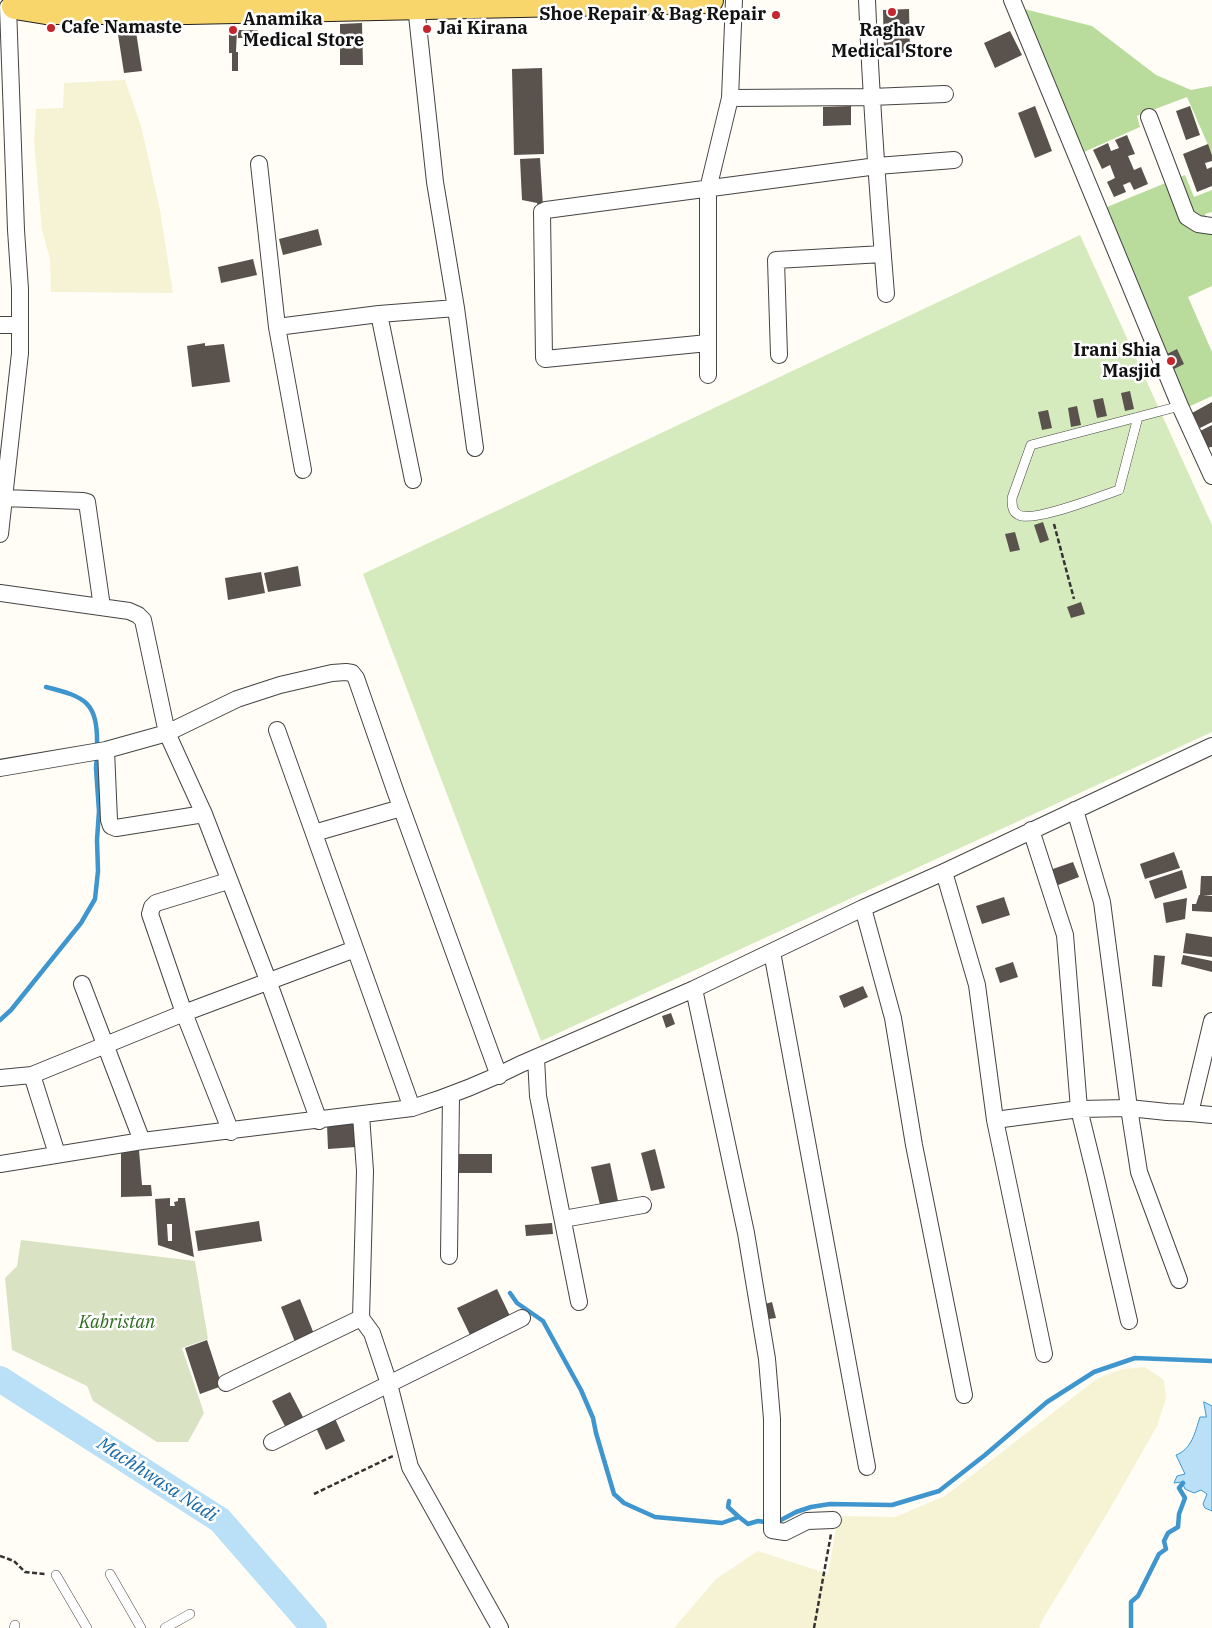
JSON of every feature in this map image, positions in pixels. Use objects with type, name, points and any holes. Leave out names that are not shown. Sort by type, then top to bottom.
[{"type":"main road","points":[[9,5],[47,1],[250,0]]},
{"type":"main road","points":[[9,5],[46,11],[198,11],[710,0]]},
{"type":"street","points":[[708,375],[708,189],[730,98],[734,0]]},
{"type":"street","points":[[866,0],[871,97],[878,166],[886,294]]},
{"type":"street","points":[[1012,0],[1180,406],[1207,453],[1212,476]]},
{"type":"street","points":[[0,534],[20,353],[20,289],[16,230],[9,5]]},
{"type":"street","points":[[416,6],[436,182],[456,308],[475,448]]},
{"type":"street","points":[[730,98],[871,97],[945,94]]},
{"type":"street","points":[[1149,117],[1187,217],[1198,224],[1212,226]]},
{"type":"street","points":[[708,342],[545,359],[542,212],[878,166],[954,160]]},
{"type":"street","points":[[260,164],[277,328],[303,470]]},
{"type":"street","points":[[779,355],[776,260],[883,254]]},
{"type":"street","points":[[277,328],[379,314],[456,308]]},
{"type":"street","points":[[379,314],[413,480]]},
{"type":"street","points":[[0,325],[20,325]]},
{"type":"street","points":[[4,498],[87,502],[102,607]]},
{"type":"street","points":[[0,593],[129,611],[138,614],[143,620],[167,733],[204,814],[268,981],[318,1121]]},
{"type":"street","points":[[0,768],[100,751],[167,733],[251,694],[332,673],[352,673],[356,678],[401,808],[499,1076]]},
{"type":"street","points":[[277,730],[412,1108]]},
{"type":"street","points":[[0,1164],[142,1141],[231,1132],[412,1108],[450,1096],[694,989],[863,908],[1212,746]]},
{"type":"street","points":[[100,751],[111,826],[116,828],[204,814]]},
{"type":"street","points":[[314,833],[401,808]]},
{"type":"street","points":[[1075,810],[1102,902],[1129,1108],[1140,1172],[1179,1280]]},
{"type":"street","points":[[1031,830],[1065,935],[1079,1109],[1129,1321]]},
{"type":"street","points":[[944,872],[977,985],[995,1120],[1044,1354]]},
{"type":"street","points":[[228,880],[156,903],[152,907],[151,918],[184,1013],[231,1132]]},
{"type":"street","points":[[863,908],[893,1018],[914,1145],[964,1395]]},
{"type":"street","points":[[0,1078],[32,1075],[184,1013],[355,949]]},
{"type":"street","points":[[772,952],[867,1467]]},
{"type":"street","points":[[82,984],[142,1141]]},
{"type":"street","points":[[694,989],[746,1233],[767,1359],[772,1419],[772,1530],[785,1532],[807,1521],[833,1520]]},
{"type":"street","points":[[1190,1113],[1212,1021]]},
{"type":"street","points":[[536,1058],[538,1096],[579,1302]]},
{"type":"street","points":[[32,1075],[56,1154]]},
{"type":"street","points":[[449,1256],[450,1096]]},
{"type":"street","points":[[995,1120],[1079,1109],[1129,1108],[1212,1114]]},
{"type":"street","points":[[361,1115],[365,1171],[361,1318],[372,1333],[389,1384],[410,1467],[500,1628]]},
{"type":"street","points":[[563,1220],[643,1205]]},
{"type":"street","points":[[226,1383],[361,1318]]},
{"type":"street","points":[[272,1442],[522,1318]]},
{"type":"lane","points":[[1138,416],[1119,490],[1030,517],[1018,515],[1012,507],[1012,498],[1031,445],[1138,416],[1180,406]]},
{"type":"lane","points":[[110,1574],[141,1628]]},
{"type":"lane","points":[[56,1575],[87,1628]]},
{"type":"lane","points":[[165,1628],[190,1614]]},
{"type":"path","points":[[1050,512],[1074,599]]},
{"type":"path","points":[[314,1494],[406,1450]]},
{"type":"path","points":[[814,1628],[833,1520]]},
{"type":"path","points":[[0,1556],[14,1561],[25,1572],[56,1575]]},
{"type":"shaded area","points":[[125,80],[141,126],[160,210],[173,293],[51,292],[50,259],[42,230],[34,142],[36,109],[63,108],[64,83]]},
{"type":"shaded area","points":[[1145,1367],[1164,1380],[1166,1399],[1157,1426],[1039,1628],[674,1628],[716,1579],[758,1551],[828,1574],[838,1516],[895,1517],[945,1496],[1098,1378],[1123,1369]]},
{"type":"green space","points":[[1020,8],[1092,26],[1156,75],[1191,90],[1212,86],[1212,154],[1187,97],[1137,116],[1140,127],[1084,152],[1107,207],[1185,175],[1194,197],[1212,190],[1212,212],[1205,214],[1212,231],[1212,286],[1188,297],[1212,352],[1212,396],[1186,408]]},
{"type":"green space","points":[[1080,235],[1212,525],[1212,732],[541,1041],[363,574]]},
{"type":"green space","name":"Kabristan","points":[[21,1240],[195,1261],[208,1339],[182,1348],[204,1413],[188,1442],[157,1442],[93,1401],[87,1386],[12,1350],[5,1278],[17,1266]]},
{"type":"water","points":[[1204,1402],[1212,1406],[1212,1511],[1205,1508],[1203,1504],[1207,1494],[1201,1490],[1194,1493],[1185,1489],[1182,1482],[1174,1483],[1177,1476],[1185,1474],[1176,1455],[1186,1449],[1200,1417],[1206,1417]]},
{"type":"building","points":[[909,9],[910,53],[884,53],[883,10]]},
{"type":"building","points":[[362,23],[363,65],[340,65],[340,24]]},
{"type":"building","points":[[135,25],[142,71],[124,73],[117,28]]},
{"type":"building","points":[[229,30],[237,30],[236,52],[238,52],[238,71],[232,71],[232,53],[229,53]]},
{"type":"building","points":[[238,30],[258,30],[258,38],[238,38]]},
{"type":"building","points":[[1010,31],[1022,55],[995,68],[984,43]]},
{"type":"building","points":[[542,68],[544,154],[514,155],[512,69]]},
{"type":"building","points":[[851,106],[851,125],[823,126],[823,107]]},
{"type":"building","points":[[1035,106],[1052,151],[1035,158],[1018,113]]},
{"type":"building","points":[[1190,106],[1200,135],[1186,140],[1176,111]]},
{"type":"building","points":[[1127,135],[1135,154],[1128,156],[1134,170],[1141,167],[1148,184],[1134,190],[1130,182],[1123,185],[1126,192],[1114,197],[1107,182],[1115,178],[1110,165],[1102,169],[1093,150],[1108,143],[1111,151],[1119,148],[1115,140]]},
{"type":"building","points":[[1208,144],[1212,161],[1205,163],[1207,169],[1212,167],[1212,186],[1197,192],[1183,154]]},
{"type":"building","points":[[540,158],[543,206],[522,200],[520,159]]},
{"type":"building","points":[[318,229],[322,245],[283,255],[279,239]]},
{"type":"building","points":[[253,259],[257,275],[221,283],[218,267]]},
{"type":"building","points":[[205,343],[205,346],[224,344],[230,382],[192,387],[187,346]]},
{"type":"building","points":[[1177,349],[1184,364],[1170,371],[1163,356]]},
{"type":"building","points":[[1130,391],[1134,409],[1125,411],[1121,393]]},
{"type":"building","points":[[1103,398],[1107,416],[1097,418],[1093,400]]},
{"type":"building","points":[[1212,402],[1212,422],[1200,428],[1192,413]]},
{"type":"building","points":[[1077,406],[1081,425],[1071,427],[1068,408]]},
{"type":"building","points":[[1048,410],[1052,428],[1042,430],[1038,412]]},
{"type":"building","points":[[1212,425],[1212,447],[1205,448],[1198,432]]},
{"type":"building","points":[[1043,522],[1049,540],[1040,543],[1034,525]]},
{"type":"building","points":[[1015,532],[1020,550],[1010,552],[1005,534]]},
{"type":"building","points":[[298,566],[301,586],[268,592],[264,573]]},
{"type":"building","points":[[261,572],[265,593],[228,600],[225,578]]},
{"type":"building","points":[[1081,602],[1085,614],[1071,618],[1067,607]]},
{"type":"building","points":[[1174,852],[1180,868],[1145,879],[1140,864]]},
{"type":"building","points":[[1073,862],[1079,877],[1053,887],[1047,871]]},
{"type":"building","points":[[1182,870],[1187,888],[1155,899],[1149,881]]},
{"type":"building","points":[[1201,876],[1212,876],[1212,895],[1203,896],[1212,896],[1212,912],[1192,911],[1192,904],[1196,904],[1200,895]]},
{"type":"building","points":[[1004,897],[1010,915],[982,924],[976,906]]},
{"type":"building","points":[[1187,898],[1185,919],[1166,923],[1163,903]]},
{"type":"building","points":[[1186,933],[1212,937],[1212,957],[1183,953]]},
{"type":"building","points":[[1154,955],[1165,956],[1162,987],[1152,986]]},
{"type":"building","points":[[1183,955],[1212,961],[1212,972],[1181,964]]},
{"type":"building","points":[[1013,962],[1018,977],[1000,983],[995,968]]},
{"type":"building","points":[[863,986],[868,997],[844,1008],[839,996]]},
{"type":"building","points":[[671,1013],[675,1024],[666,1028],[662,1016]]},
{"type":"building","points":[[354,1123],[356,1147],[328,1149],[327,1125]]},
{"type":"building","points":[[655,1149],[665,1188],[651,1191],[641,1153]]},
{"type":"building","points":[[139,1150],[142,1185],[151,1185],[152,1196],[121,1197],[121,1151]]},
{"type":"building","points":[[452,1154],[492,1154],[492,1173],[452,1173]]},
{"type":"building","points":[[610,1163],[618,1201],[600,1205],[591,1167]]},
{"type":"building","points":[[170,1198],[170,1206],[175,1206],[174,1202],[178,1201],[178,1198],[185,1198],[194,1257],[158,1245],[155,1199]],"holes":[[[167,1224],[172,1224],[172,1241],[168,1241]]]},
{"type":"building","points":[[259,1221],[262,1241],[198,1251],[195,1231]]},
{"type":"building","points":[[552,1223],[553,1234],[526,1236],[525,1225]]},
{"type":"building","points":[[497,1289],[511,1318],[471,1337],[457,1308]]},
{"type":"building","points":[[300,1299],[314,1334],[295,1342],[281,1307]]},
{"type":"building","points":[[772,1302],[776,1318],[769,1319],[765,1304]]},
{"type":"building","points":[[207,1340],[222,1386],[200,1394],[185,1348]]},
{"type":"building","points":[[290,1392],[304,1419],[286,1428],[272,1401]]},
{"type":"building","points":[[333,1414],[345,1441],[326,1450],[314,1423]]},
{"type":"waterway","points":[[46,687],[71,694],[87,704],[95,720],[97,747]]},
{"type":"waterway","points":[[0,1020],[11,1010],[81,923],[95,899],[98,871],[97,840],[99,811],[97,755]]},
{"type":"waterway","points":[[510,1293],[517,1303],[543,1321],[581,1390],[593,1418],[614,1494],[624,1503],[655,1517],[722,1523],[739,1517],[748,1524],[758,1521],[765,1522]]},
{"type":"waterway","points":[[781,1520],[811,1507],[830,1504],[892,1505],[939,1491],[1047,1402],[1094,1372],[1135,1358],[1212,1361]]},
{"type":"waterway","name":"Machhwasa Nadi","points":[[0,1379],[220,1520],[314,1628]]},
{"type":"waterway","points":[[1131,1628],[1131,1602],[1138,1596],[1159,1554],[1166,1549],[1164,1541],[1168,1533],[1178,1527],[1179,1514],[1185,1498],[1179,1488],[1183,1483]]},
{"type":"waterway","points":[[729,1501],[728,1507],[739,1517]]},
{"type":"place","name":"Raghav Medical Store","points":[[892,12]]},
{"type":"place","name":"Shoe Repair & Bag Repair","points":[[776,15]]},
{"type":"place","name":"Cafe Namaste","points":[[51,28]]},
{"type":"place","name":"Jai Kirana","points":[[427,29]]},
{"type":"place","name":"Anamika Medical Store","points":[[233,30]]},
{"type":"place","name":"Irani Shia Masjid","points":[[1171,361]]}]
